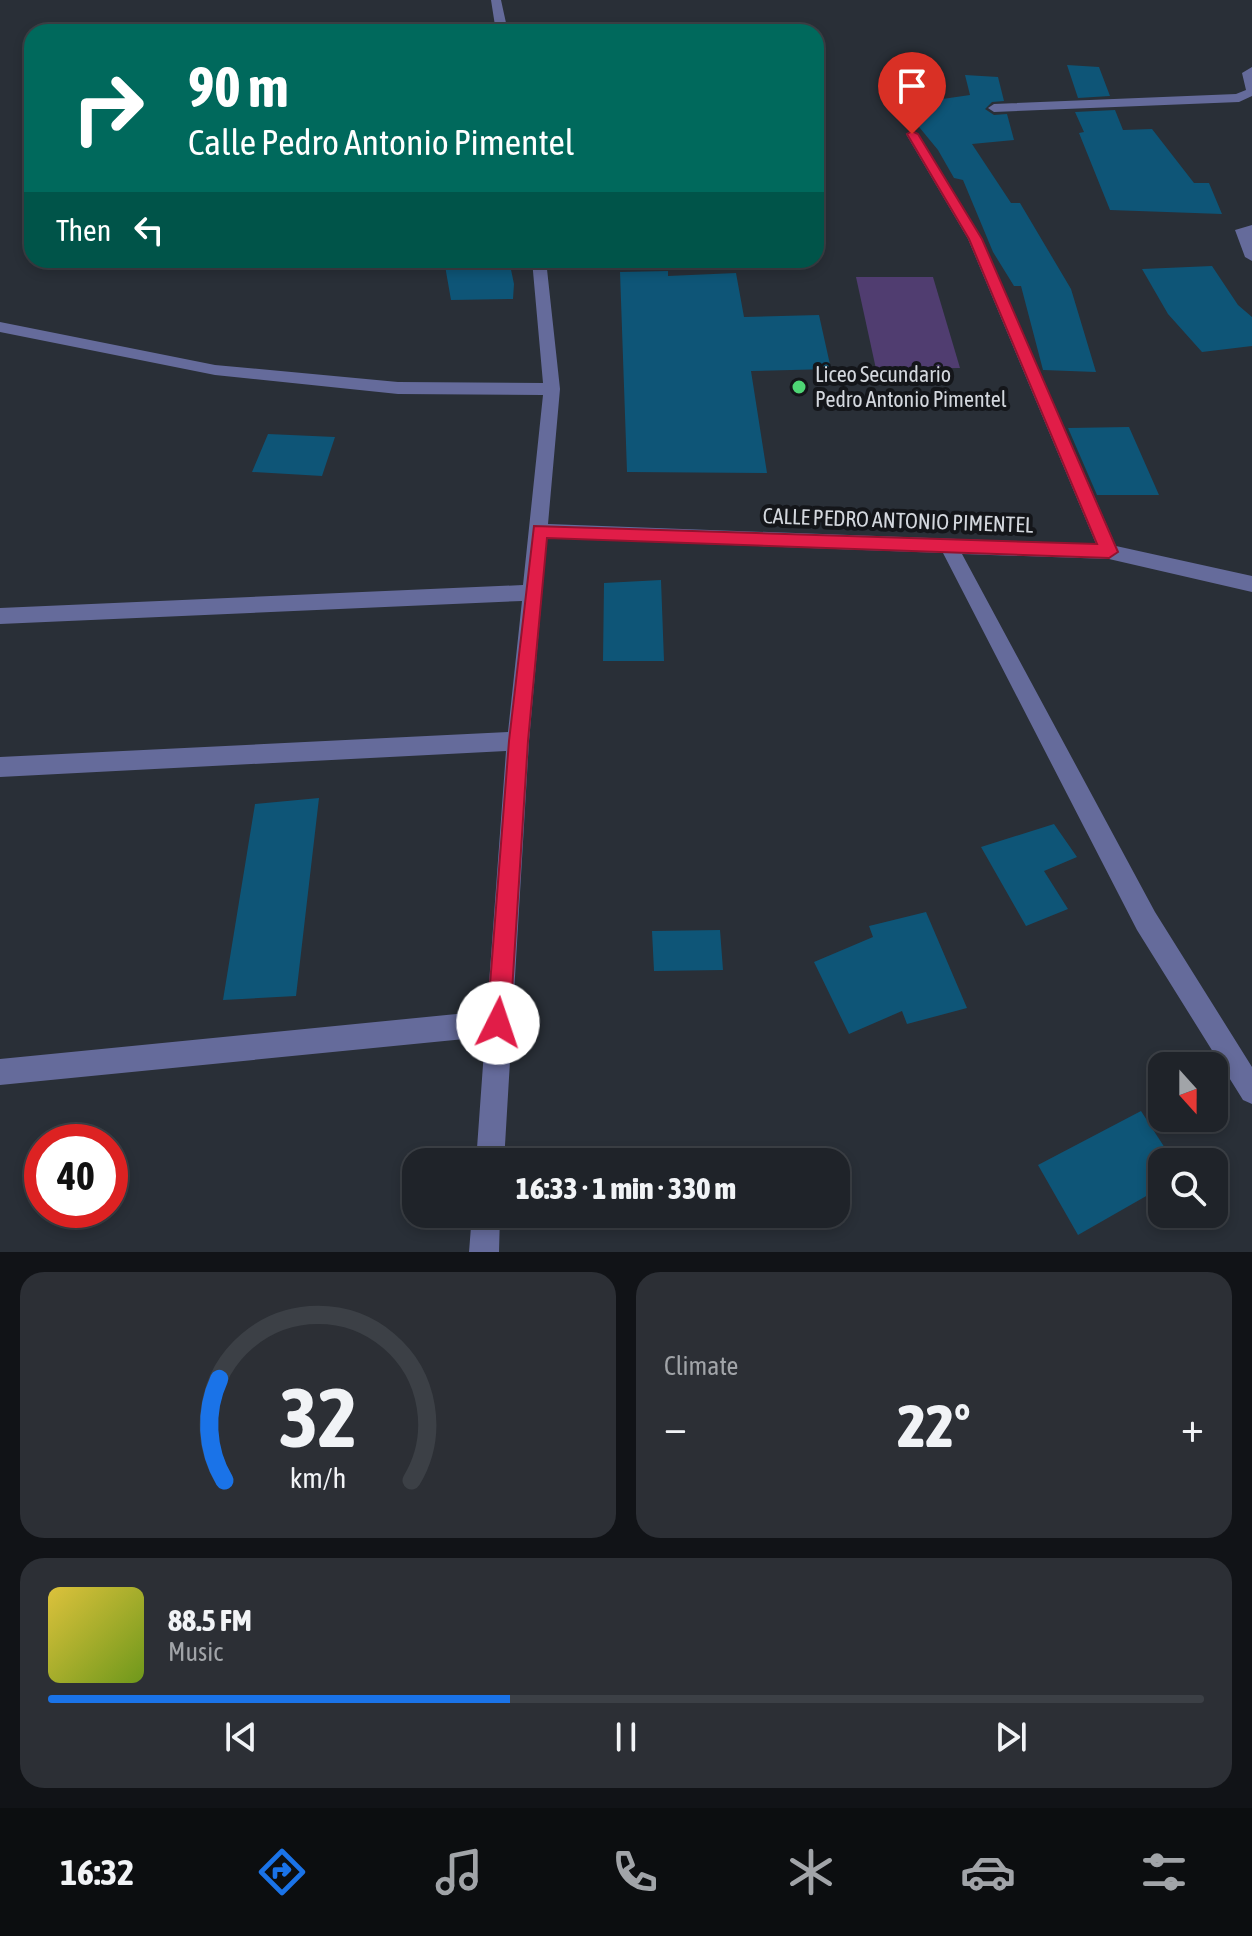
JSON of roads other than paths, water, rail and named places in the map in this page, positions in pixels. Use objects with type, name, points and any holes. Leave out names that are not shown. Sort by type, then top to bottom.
[{"type":"street","points":[[496,0],[500,24]]},
{"type":"street","points":[[994,108],[1239,98],[1252,91],[1248,73],[1252,71]]},
{"type":"street","points":[[912,134],[975,239],[1109,552]]},
{"type":"street","points":[[1252,229],[1242,230],[1252,257]]},
{"type":"street","points":[[491,1148],[518,741],[552,389],[540,268]]},
{"type":"street","points":[[0,327],[215,370],[398,388],[552,389]]},
{"type":"street","name":"CALLE PEDRO ANTONIO PIMENTEL","points":[[540,531],[1109,552],[1252,584]]},
{"type":"street","points":[[949,547],[1146,921],[1252,1091]]},
{"type":"street","points":[[0,616],[532,593]]},
{"type":"street","points":[[0,767],[518,741]]},
{"type":"street","points":[[0,1072],[498,1023]]},
{"type":"street","points":[[484,1252],[485,1228]]},
{"type":"place","name":"Liceo Secundario Pedro Antonio Pimentel","points":[[799,387]]}]
